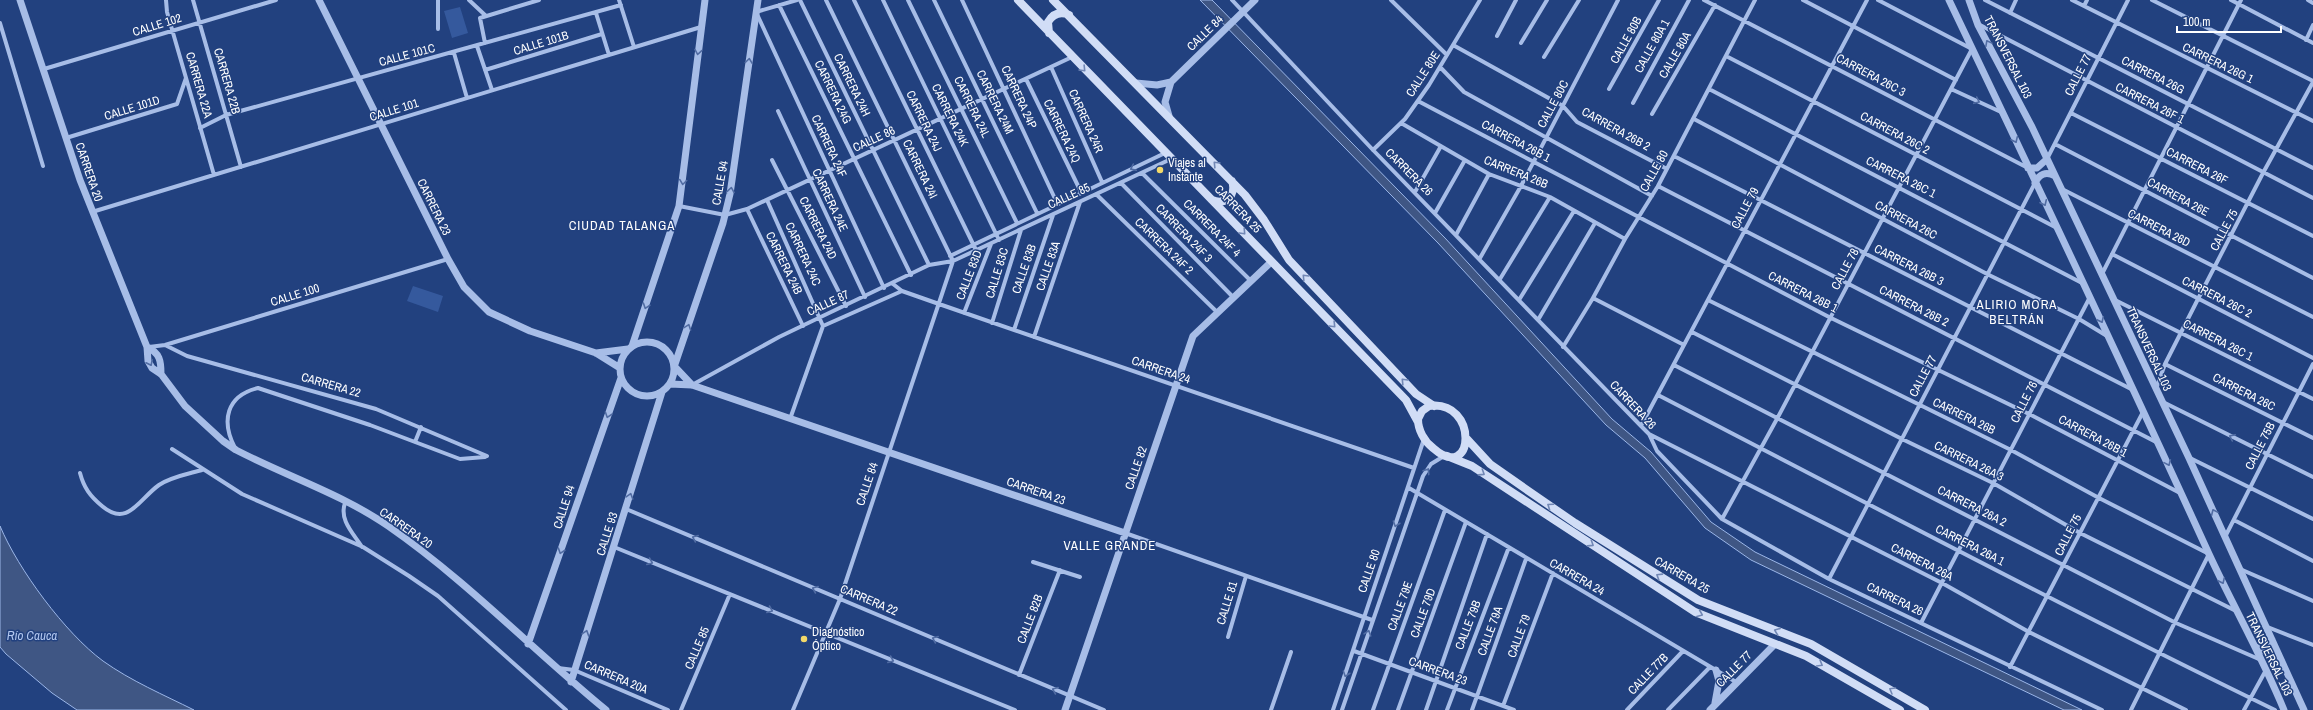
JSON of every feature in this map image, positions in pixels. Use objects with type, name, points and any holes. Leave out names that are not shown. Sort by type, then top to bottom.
[{"type":"main road","name":"CARRERA 25","points":[[1018,0],[1052,37],[1406,400],[1418,422]]},
{"type":"main road","name":"CARRERA 25","points":[[1052,0],[1071,17],[1231,180],[1253,205],[1289,260],[1416,394],[1434,406]]},
{"type":"main road","points":[[1052,37],[1048,30],[1050,18],[1061,13],[1071,17]]},
{"type":"main road","points":[[1210,198],[1220,202],[1229,198],[1234,190],[1231,180]]},
{"type":"main road","points":[[1434,406],[1446,409],[1455,415],[1465,428],[1467,439],[1465,447],[1461,453],[1452,457],[1446,456],[1432,448],[1424,438],[1418,422],[1422,411],[1426,407],[1434,406]]},
{"type":"main road","name":"CARRERA 25","points":[[1467,439],[1490,464],[1530,492],[1575,523],[1698,600],[1811,644],[1925,710]]},
{"type":"main road","name":"CARRERA 25","points":[[1446,456],[1472,466],[1695,612],[1806,656],[1900,710]]},
{"type":"street","name":"CARRERA 20","points":[[20,0],[91,212],[147,347],[148,361],[152,368],[160,374],[185,406],[223,441],[236,450],[387,525],[445,570],[571,682],[606,710]]},
{"type":"street","name":"CARRERA 22A","points":[[166,0],[173,31],[214,175]]},
{"type":"street","name":"CARRERA 22B","points":[[193,0],[241,167]]},
{"type":"street","name":"CALLE 102","points":[[44,70],[276,0]]},
{"type":"street","name":"CARRERA 23","points":[[319,0],[448,259],[464,288],[489,312],[530,331],[596,353],[620,368]]},
{"type":"street","points":[[438,0],[438,28]]},
{"type":"street","points":[[469,0],[486,16]]},
{"type":"street","points":[[485,43],[480,18],[539,0]]},
{"type":"street","points":[[619,0],[634,48]]},
{"type":"street","points":[[630,347],[645,342],[658,344],[666,348],[675,365],[670,384],[662,392],[653,396],[643,396],[634,393],[626,386],[621,378],[620,368],[621,362],[630,347],[679,206],[705,0]]},
{"type":"street","name":"CALLE 94","points":[[675,365],[725,215],[730,194],[758,0]]},
{"type":"street","points":[[756,12],[798,0]]},
{"type":"street","name":"CARRERA 24H","points":[[798,0],[929,266]]},
{"type":"street","name":"CARRERA 24I","points":[[826,0],[953,261]]},
{"type":"street","name":"CARRERA 24J","points":[[854,0],[976,250]]},
{"type":"street","name":"CARRERA 24K","points":[[883,0],[999,240]]},
{"type":"street","name":"CARRERA 24L","points":[[908,0],[1018,223]]},
{"type":"street","name":"CARRERA 24M","points":[[934,0],[1038,213]]},
{"type":"street","name":"CARRERA 24P","points":[[962,0],[1057,203]]},
{"type":"street","name":"CARRERA 26","points":[[1232,0],[1373,150],[1480,258],[1563,347],[1649,434],[1657,451],[1722,519],[1829,578],[2010,667],[2102,710]]},
{"type":"street","name":"CALLE 84","points":[[1169,116],[1165,102],[1171,82],[1255,0]]},
{"type":"street","points":[[1391,0],[1447,55]]},
{"type":"street","name":"CALLE 80E","points":[[1373,150],[1401,123],[1418,101],[1480,0]]},
{"type":"street","points":[[1497,36],[1516,0]]},
{"type":"street","points":[[1521,43],[1546,0]]},
{"type":"street","points":[[1544,57],[1579,0]]},
{"type":"street","name":"CALLE 80C","points":[[1480,258],[1534,162],[1618,0]]},
{"type":"street","name":"CALLE 80B","points":[[1609,89],[1659,0]]},
{"type":"street","name":"CALLE 80A 1","points":[[1633,102],[1689,0]]},
{"type":"street","name":"CALLE 80","points":[[1563,347],[1593,298],[1625,239],[1658,186],[1755,0]]},
{"type":"street","points":[[1803,0],[1956,80]]},
{"type":"street","name":"CALLE 79","points":[[1641,426],[1866,0]]},
{"type":"street","points":[[1878,0],[1972,48]]},
{"type":"street","name":"TRANSVERSAL 103","points":[[1949,0],[2055,227],[2084,284],[2160,444],[2236,611],[2267,669],[2284,710]]},
{"type":"street","name":"TRANSVERSAL 103","points":[[1969,0],[1978,24],[2047,159],[2163,402],[2304,710]]},
{"type":"street","name":"CARRERA 26G","points":[[1985,0],[2313,168]]},
{"type":"street","points":[[2010,13],[2016,0]]},
{"type":"street","name":"CARRERA 26G 1","points":[[2072,0],[2116,24],[2313,121]]},
{"type":"street","points":[[2084,6],[2087,0]]},
{"type":"street","name":"CALLE 77","points":[[2047,159],[2128,0]]},
{"type":"street","points":[[2152,0],[2313,82]]},
{"type":"street","points":[[2231,0],[2240,2],[2313,43]]},
{"type":"street","points":[[2308,0],[2313,3]]},
{"type":"street","name":"CARRERA 26C 3","points":[[1707,1],[2028,168]]},
{"type":"street","points":[[2102,274],[2240,2]]},
{"type":"street","name":"CALLE 101C","points":[[200,128],[226,115],[454,53],[621,5]]},
{"type":"street","name":"CARRERA 24G","points":[[779,5],[911,275]]},
{"type":"street","name":"CALLE 80A","points":[[1652,114],[1715,5]]},
{"type":"street","name":"CARRERA 24F","points":[[756,12],[884,288]]},
{"type":"street","points":[[596,13],[609,55]]},
{"type":"street","points":[[0,23],[43,166]]},
{"type":"street","name":"CARRERA 26F 1","points":[[1978,24],[2313,198]]},
{"type":"street","points":[[2306,40],[2313,25]]},
{"type":"street","name":"CALLE 101","points":[[91,212],[702,27]]},
{"type":"street","name":"CALLE 101B","points":[[485,70],[602,34]]},
{"type":"street","name":"CARRERA 26B 2","points":[[1453,45],[1563,106],[1577,122],[1667,169]]},
{"type":"street","points":[[477,46],[492,90]]},
{"type":"street","name":"CALLE 78","points":[[1722,519],[1762,448],[1972,48]]},
{"type":"street","points":[[454,53],[467,98]]},
{"type":"street","name":"CARRERA 26C 2","points":[[1726,56],[2055,227]]},
{"type":"street","name":"CALLE 86","points":[[679,206],[725,215],[746,210],[1072,57]]},
{"type":"street","name":"CARRERA 24R","points":[[1051,67],[1102,182]]},
{"type":"street","points":[[1440,67],[1464,92],[1521,125],[1547,137],[1652,196]]},
{"type":"street","name":"CALLE 101D","points":[[66,138],[177,104],[186,77]]},
{"type":"street","name":"CARRERA 24Q","points":[[1026,79],[1081,192]]},
{"type":"street","points":[[1136,83],[1157,85],[1171,82]]},
{"type":"street","name":"CALLE 75","points":[[2156,389],[2165,364],[2198,299],[2249,204],[2263,172],[2277,150],[2313,82]]},
{"type":"street","name":"CARRERA 26C 1","points":[[1709,89],[2084,284]]},
{"type":"street","points":[[1951,89],[2003,113]]},
{"type":"street","name":"CARRERA 26B 1","points":[[1418,101],[1830,317],[2030,414],[2182,494]]},
{"type":"street","name":"CARRERA 24E","points":[[778,111],[865,297]]},
{"type":"street","name":"CARRERA 26F","points":[[2071,113],[2313,236]]},
{"type":"street","name":"CARRERA 26C","points":[[1694,119],[1989,275],[2079,319],[2109,337]]},
{"type":"street","name":"CARRERA 26B","points":[[1401,123],[1489,174],[1550,197],[1625,239]]},
{"type":"street","name":"CARRERA 26E","points":[[2055,144],[2313,278]]},
{"type":"street","points":[[1415,192],[1441,146]]},
{"type":"street","points":[[950,256],[1057,203],[1165,153]]},
{"type":"street","name":"CARRERA 26B 3","points":[[1674,156],[2135,391]]},
{"type":"street","name":"CALLE 85","points":[[976,250],[1171,159]]},
{"type":"street","points":[[2028,168],[2037,168],[2045,163],[2047,159]]},
{"type":"street","name":"CARRERA 24D","points":[[772,160],[846,306]]},
{"type":"street","points":[[1435,213],[1465,160]]},
{"type":"street","name":"CARRERA 24F 4","points":[[1142,173],[1251,280]]},
{"type":"street","points":[[2035,183],[2041,175],[2048,173],[2055,176]]},
{"type":"street","points":[[1456,235],[1489,174]]},
{"type":"street","name":"CARRERA 24F 3","points":[[1121,183],[1233,297]]},
{"type":"street","name":"CALLE 77","points":[[1829,578],[2006,243],[2035,183]]},
{"type":"street","name":"CARRERA 26B 2","points":[[1658,186],[2160,444]]},
{"type":"street","name":"CARRERA 26D","points":[[2061,188],[2313,317]]},
{"type":"street","name":"CARRERA 24F 2","points":[[1096,194],[1217,312]]},
{"type":"street","points":[[1500,280],[1550,197]]},
{"type":"street","name":"CARRERA 24C","points":[[767,200],[824,326]]},
{"type":"street","name":"CALLE 83A","points":[[1034,337],[1080,202]]},
{"type":"street","name":"CARRERA 24B","points":[[746,210],[803,326]]},
{"type":"street","points":[[1519,300],[1574,211]]},
{"type":"street","name":"CALLE 83B","points":[[1014,330],[1053,215]]},
{"type":"street","points":[[1538,320],[1595,223]]},
{"type":"street","name":"CALLE 83C","points":[[992,323],[1021,230]]},
{"type":"street","name":"CALLE 83D","points":[[964,313],[991,243]]},
{"type":"street","name":"CALLE 87","points":[[692,385],[821,317],[929,266],[953,261],[976,250]]},
{"type":"street","name":"CARRERA 26C 2","points":[[2112,254],[2313,358]]},
{"type":"street","name":"CALLE 100","points":[[147,347],[165,345],[448,259]]},
{"type":"street","name":"CALLE 84","points":[[793,710],[840,599],[953,261]]},
{"type":"street","name":"CALLE 82","points":[[1065,710],[1193,336],[1271,262]]},
{"type":"street","name":"CARRERA 24","points":[[893,284],[902,291],[992,323],[1414,468]]},
{"type":"street","points":[[790,419],[820,332],[824,326],[902,291]]},
{"type":"street","name":"CALLE 76","points":[[1921,623],[2090,297]]},
{"type":"street","points":[[1593,298],[1684,344]]},
{"type":"street","name":"CARRERA 26C 1","points":[[2114,299],[2313,399]]},
{"type":"street","name":"CARRERA 26B","points":[[1708,300],[2011,450],[2099,498],[2209,554]]},
{"type":"street","name":"CARRERA 26A 3","points":[[1692,332],[1902,440],[1993,484],[2080,533],[2193,588],[2236,611]]},
{"type":"street","name":"CARRERA 22","points":[[165,345],[187,356],[376,409],[487,456],[460,459],[370,425],[258,388],[248,391],[238,398],[227,414],[228,435],[236,450]]},
{"type":"street","name":"CARRERA 20","points":[[147,347],[156,351],[159,356],[161,363],[160,374]]},
{"type":"street","name":"CARRERA 23","points":[[596,353],[630,347]]},
{"type":"street","name":"CARRERA 26C","points":[[2165,364],[2313,438]]},
{"type":"street","name":"CALLE 75B","points":[[2225,537],[2313,364]]},
{"type":"street","name":"CARRERA 23","points":[[675,365],[692,385]]},
{"type":"street","name":"CARRERA 26A 2","points":[[1674,365],[2176,622],[2263,661]]},
{"type":"street","name":"CALLE 94","points":[[528,644],[621,378]]},
{"type":"street","name":"CARRERA 23","points":[[670,384],[692,385],[1125,533],[1372,620]]},
{"type":"street","name":"CALLE 93","points":[[571,682],[662,392]]},
{"type":"street","name":"CARRERA 26A 1","points":[[1658,394],[1867,505],[2048,596],[2160,655],[2275,710]]},
{"type":"street","points":[[2163,402],[2313,477]]},
{"type":"street","name":"CALLE 75","points":[[2010,667],[2144,411]]},
{"type":"street","points":[[415,442],[421,427]]},
{"type":"street","name":"CARRERA 26A","points":[[1649,434],[1743,481],[1850,538],[1942,583],[2029,632],[2141,689],[2186,710]]},
{"type":"street","name":"CALLE 80","points":[[1333,710],[1354,651],[1363,617],[1409,488],[1424,438]]},
{"type":"street","points":[[172,449],[202,470],[242,494],[363,547],[438,596],[566,710]]},
{"type":"street","name":"CALLE 80","points":[[1342,710],[1416,493],[1423,476],[1431,464],[1446,456]]},
{"type":"street","points":[[2189,458],[2313,519]]},
{"type":"street","points":[[80,473],[91,497],[110,513],[116,515],[130,510],[159,485],[173,478],[202,470]]},
{"type":"street","name":"CARRERA 24","points":[[1409,488],[1509,547],[1526,559],[1553,573],[1736,682]]},
{"type":"street","points":[[345,503],[343,510],[346,523],[363,547]]},
{"type":"street","name":"CARRERA 22","points":[[626,509],[1104,710]]},
{"type":"street","name":"CALLE 79E","points":[[1374,710],[1445,510]]},
{"type":"street","points":[[2234,520],[2313,561]]},
{"type":"street","name":"CALLE 79D","points":[[1398,710],[1466,522]]},
{"type":"street","points":[[1426,710],[1487,534]]},
{"type":"street","points":[[614,547],[1015,710]]},
{"type":"street","name":"CALLE 79B","points":[[1447,710],[1454,688],[1509,547]]},
{"type":"street","points":[[2131,710],[2160,655],[2209,554]]},
{"type":"street","name":"CALLE 79A","points":[[1472,710],[1526,559]]},
{"type":"street","points":[[1033,562],[1080,577]]},
{"type":"street","points":[[2240,569],[2313,601]]},
{"type":"street","name":"CALLE 82B","points":[[1020,675],[1060,570]]},
{"type":"street","name":"CALLE 79","points":[[1503,706],[1553,573]]},
{"type":"street","name":"CALLE 81","points":[[1228,636],[1246,576]]},
{"type":"street","name":"CALLE 85","points":[[681,710],[730,594]]},
{"type":"street","points":[[2265,625],[2313,645]]},
{"type":"street","points":[[2256,647],[2261,651],[2267,650],[2271,646],[2272,640]]},
{"type":"street","name":"CALLE 77","points":[[1710,710],[1775,644]]},
{"type":"street","name":"CARRERA 23","points":[[1354,651],[1514,710]]},
{"type":"street","name":"CALLE 77B","points":[[1627,710],[1683,651]]},
{"type":"street","points":[[1271,710],[1291,652]]},
{"type":"street","name":"CARRERA 20A","points":[[555,668],[574,670],[668,710]]},
{"type":"street","points":[[1668,710],[1713,669],[1719,681],[1715,704]]},
{"type":"street","points":[[2244,710],[2267,669]]},
{"type":"shaded area","points":[[460,7],[468,33],[452,38],[444,11]]},
{"type":"shaded area","points":[[413,286],[443,296],[438,312],[407,301]]},
{"type":"water","points":[[1200,0],[1212,0],[1445,238],[1612,419],[1651,452],[1711,522],[1755,552],[2082,710],[2064,710],[1751,560],[1705,528],[1645,458],[1606,425],[1438,243]]},
{"type":"water","name":"Río Cauca","points":[[0,526],[18,561],[30,580],[58,617],[88,649],[125,675],[194,710],[77,710],[52,693],[6,654],[0,647]]},
{"type":"place","name":"Viajes al Instante","points":[[1160,170]]},
{"type":"place","name":"Diagnóstico Óptico","points":[[804,639]]},
{"type":"district","name":"CIUDAD TALANGA","points":[[622,225]]},
{"type":"district","name":"ALIRIO MORA BELTRÁN","points":[[2017,312]]},
{"type":"district","name":"VALLE GRANDE","points":[[1110,545]]}]
